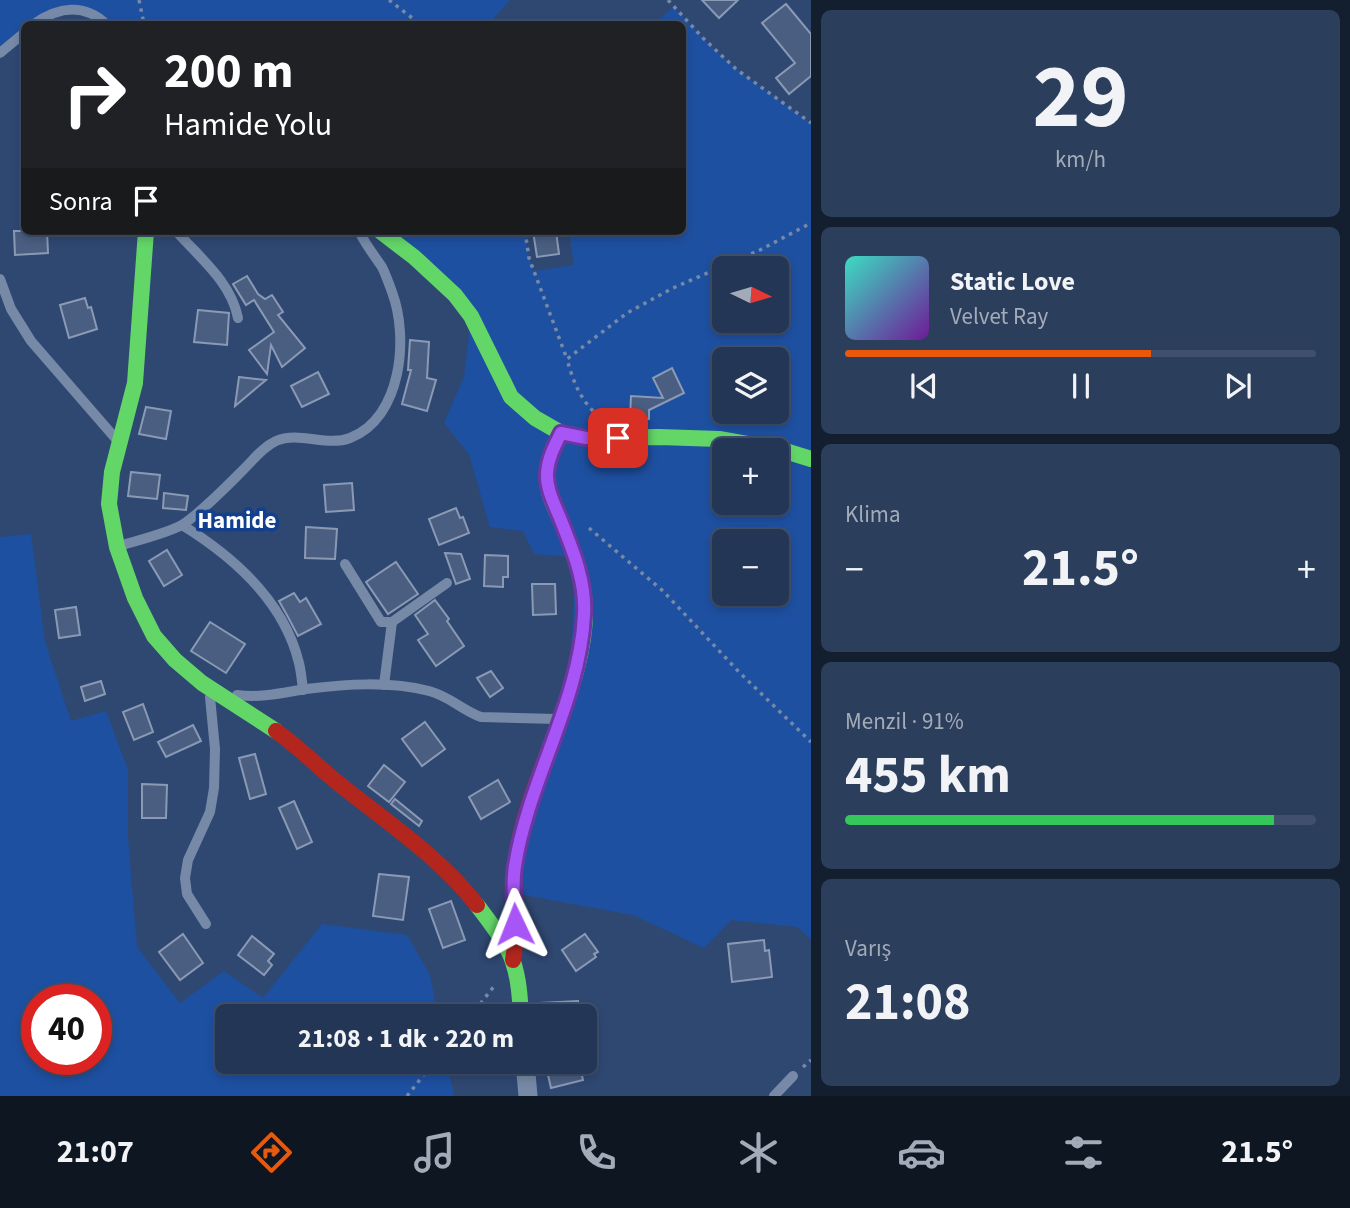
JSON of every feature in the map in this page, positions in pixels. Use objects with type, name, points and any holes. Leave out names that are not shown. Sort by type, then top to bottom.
[{"type":"street","points":[[146,235],[135,383],[112,472],[110,504],[117,547],[135,598],[154,636],[175,660],[209,688],[298,747],[338,783],[439,863],[461,885],[491,924],[513,960],[520,1004]]},
{"type":"street","points":[[385,235],[455,295],[471,316],[511,397],[535,418],[561,433],[586,438],[719,439],[782,450],[811,459]]},
{"type":"street","points":[[513,960],[516,941],[513,893],[516,865],[526,820],[570,689],[583,639],[585,608],[580,569],[550,495],[547,473],[552,452],[561,433]]},
{"type":"street","points":[[526,1074],[528,1096]]},
{"type":"lane","points":[[38,21],[59,11],[72,10],[96,15],[103,21]]},
{"type":"lane","points":[[0,53],[21,36]]},
{"type":"lane","points":[[180,235],[222,280],[232,298],[238,318]]},
{"type":"lane","points":[[117,547],[182,526],[214,499],[260,452],[277,440],[349,438],[367,428],[382,413],[390,398],[397,371],[401,343],[400,322],[383,270],[361,235]]},
{"type":"lane","points":[[0,279],[11,309],[31,341],[119,442]]},
{"type":"lane","points":[[182,526],[207,541],[234,563],[264,593],[291,640],[299,662],[303,690]]},
{"type":"lane","points":[[345,564],[381,622],[392,622],[447,583]]},
{"type":"lane","points":[[384,685],[392,622]]},
{"type":"lane","points":[[206,924],[187,894],[185,878],[188,860],[210,812],[214,788],[215,749],[209,688],[252,697],[343,685],[384,685],[428,690],[447,696],[481,718],[560,719]]},
{"type":"lane","points":[[774,1096],[793,1076]]},
{"type":"path","points":[[139,0],[144,21]]},
{"type":"path","points":[[389,0],[416,21]]},
{"type":"path","points":[[668,0],[736,69],[811,123]]},
{"type":"path","points":[[567,359],[627,313],[673,288],[760,250],[811,223]]},
{"type":"path","points":[[526,235],[529,258],[579,393],[618,438]]},
{"type":"path","points":[[581,521],[663,591],[739,672],[811,742]]},
{"type":"path","points":[[480,1004],[513,960]]},
{"type":"path","points":[[407,1096],[424,1074]]},
{"type":"shaded area","points":[[0,0],[510,0],[491,21],[99,21],[72,10],[42,21],[21,21],[21,36],[0,53]]},
{"type":"shaded area","points":[[674,7],[736,69],[811,123],[811,939],[797,927],[731,920],[704,948],[633,915],[513,893],[570,689],[575,557],[534,554],[523,531],[490,527],[469,454],[444,423],[464,377],[471,316],[384,235],[526,235],[534,271],[574,265],[570,235],[686,235],[686,21],[657,21]]},
{"type":"shaded area","points":[[31,534],[45,642],[71,721],[106,711],[128,770],[128,838],[137,947],[180,1003],[224,971],[263,998],[322,924],[407,935],[430,975],[436,1004],[215,1004],[215,1074],[449,1074],[454,1096],[0,1096],[0,537]]},
{"type":"building","points":[[702,0],[738,0],[719,18]]},
{"type":"building","points":[[786,4],[811,34],[811,76],[789,94],[776,78],[795,63],[762,23]]},
{"type":"building","points":[[14,231],[21,231],[21,235],[47,235],[48,253],[15,255]]},
{"type":"building","points":[[534,235],[557,235],[559,254],[537,257]]},
{"type":"building","points":[[247,276],[258,294],[265,299],[272,295],[283,312],[278,315],[305,348],[282,367],[271,345],[267,374],[249,350],[274,332],[254,300],[246,305],[233,284]]},
{"type":"building","points":[[85,298],[88,308],[91,307],[97,329],[69,338],[60,305]]},
{"type":"building","points":[[198,310],[229,313],[227,345],[194,342]]},
{"type":"building","points":[[410,340],[429,342],[427,378],[436,380],[427,411],[402,404],[411,370],[408,370]]},
{"type":"building","points":[[672,368],[684,393],[649,410],[649,419],[630,418],[631,396],[663,398],[653,378]]},
{"type":"building","points":[[318,372],[329,394],[302,407],[291,386]]},
{"type":"building","points":[[239,377],[266,380],[235,406]]},
{"type":"building","points":[[146,407],[171,411],[166,439],[139,434]]},
{"type":"building","points":[[131,472],[160,475],[157,499],[128,496]]},
{"type":"building","points":[[352,483],[354,510],[326,512],[324,485]]},
{"type":"building","points":[[164,493],[188,496],[186,510],[163,508]]},
{"type":"building","points":[[456,508],[469,533],[439,545],[429,519]]},
{"type":"building","points":[[306,527],[337,529],[335,559],[305,558]]},
{"type":"building","points":[[167,550],[182,575],[164,586],[149,561]]},
{"type":"building","points":[[445,553],[461,554],[470,579],[456,584]]},
{"type":"building","points":[[485,555],[508,556],[508,577],[503,577],[503,587],[484,586]]},
{"type":"building","points":[[396,562],[418,594],[388,614],[366,582]]},
{"type":"building","points":[[532,584],[555,584],[556,614],[533,615]]},
{"type":"building","points":[[294,593],[300,602],[306,598],[321,624],[298,636],[279,601]]},
{"type":"building","points":[[435,600],[464,646],[436,666],[418,640],[428,634],[415,615]]},
{"type":"building","points":[[76,607],[80,635],[59,638],[55,610]]},
{"type":"building","points":[[210,622],[245,644],[226,673],[191,651]]},
{"type":"building","points":[[491,671],[503,688],[490,697],[477,678]]},
{"type":"building","points":[[101,681],[105,694],[85,701],[81,687]]},
{"type":"building","points":[[143,704],[153,732],[134,740],[123,712]]},
{"type":"building","points":[[425,722],[445,749],[422,766],[402,739]]},
{"type":"building","points":[[193,725],[201,741],[166,757],[158,742]]},
{"type":"building","points":[[255,754],[266,794],[250,799],[239,758]]},
{"type":"building","points":[[384,765],[405,782],[389,802],[368,786]]},
{"type":"building","points":[[498,780],[510,802],[481,819],[469,797]]},
{"type":"building","points":[[142,784],[167,785],[166,818],[142,818]]},
{"type":"building","points":[[395,799],[422,821],[419,826],[391,804]]},
{"type":"building","points":[[294,801],[312,842],[297,849],[279,808]]},
{"type":"building","points":[[379,874],[409,877],[403,920],[373,916]]},
{"type":"building","points":[[451,901],[465,940],[443,948],[429,909]]},
{"type":"building","points":[[183,934],[203,963],[180,980],[159,952]]},
{"type":"building","points":[[585,934],[598,952],[594,954],[596,957],[576,971],[562,950]]},
{"type":"building","points":[[252,936],[274,954],[268,961],[272,965],[264,975],[238,955]]},
{"type":"building","points":[[764,940],[765,951],[769,950],[772,977],[732,982],[728,944]]},
{"type":"building","points":[[578,1001],[578,1004],[540,1004]]},
{"type":"building","points":[[548,1074],[582,1074],[583,1080],[551,1088]]},
{"type":"traffic: fast","points":[[146,235],[135,383],[112,472],[109,504],[117,547],[135,598],[154,636],[175,660],[202,683],[276,731]]},
{"type":"traffic: fast","points":[[385,235],[455,295],[471,316],[511,397],[535,418],[561,433],[587,438],[719,439],[782,450],[811,459]]},
{"type":"traffic: fast","points":[[553,739],[570,691],[585,625],[583,588],[578,568],[548,489],[549,463],[561,433]]},
{"type":"traffic: fast","points":[[477,905],[507,948],[518,982],[520,1004]]},
{"type":"traffic: jam","points":[[276,731],[431,857],[477,905]]},
{"type":"traffic: jam","points":[[513,960],[514,880],[520,835],[553,739]]},
{"type":"district","name":"Hamide","points":[[237,520]]},
{"type":"route","points":[[515,924],[513,893],[526,820],[570,689],[583,639],[585,608],[580,569],[550,495],[547,473],[552,452],[561,433],[586,438],[618,438]]}]
